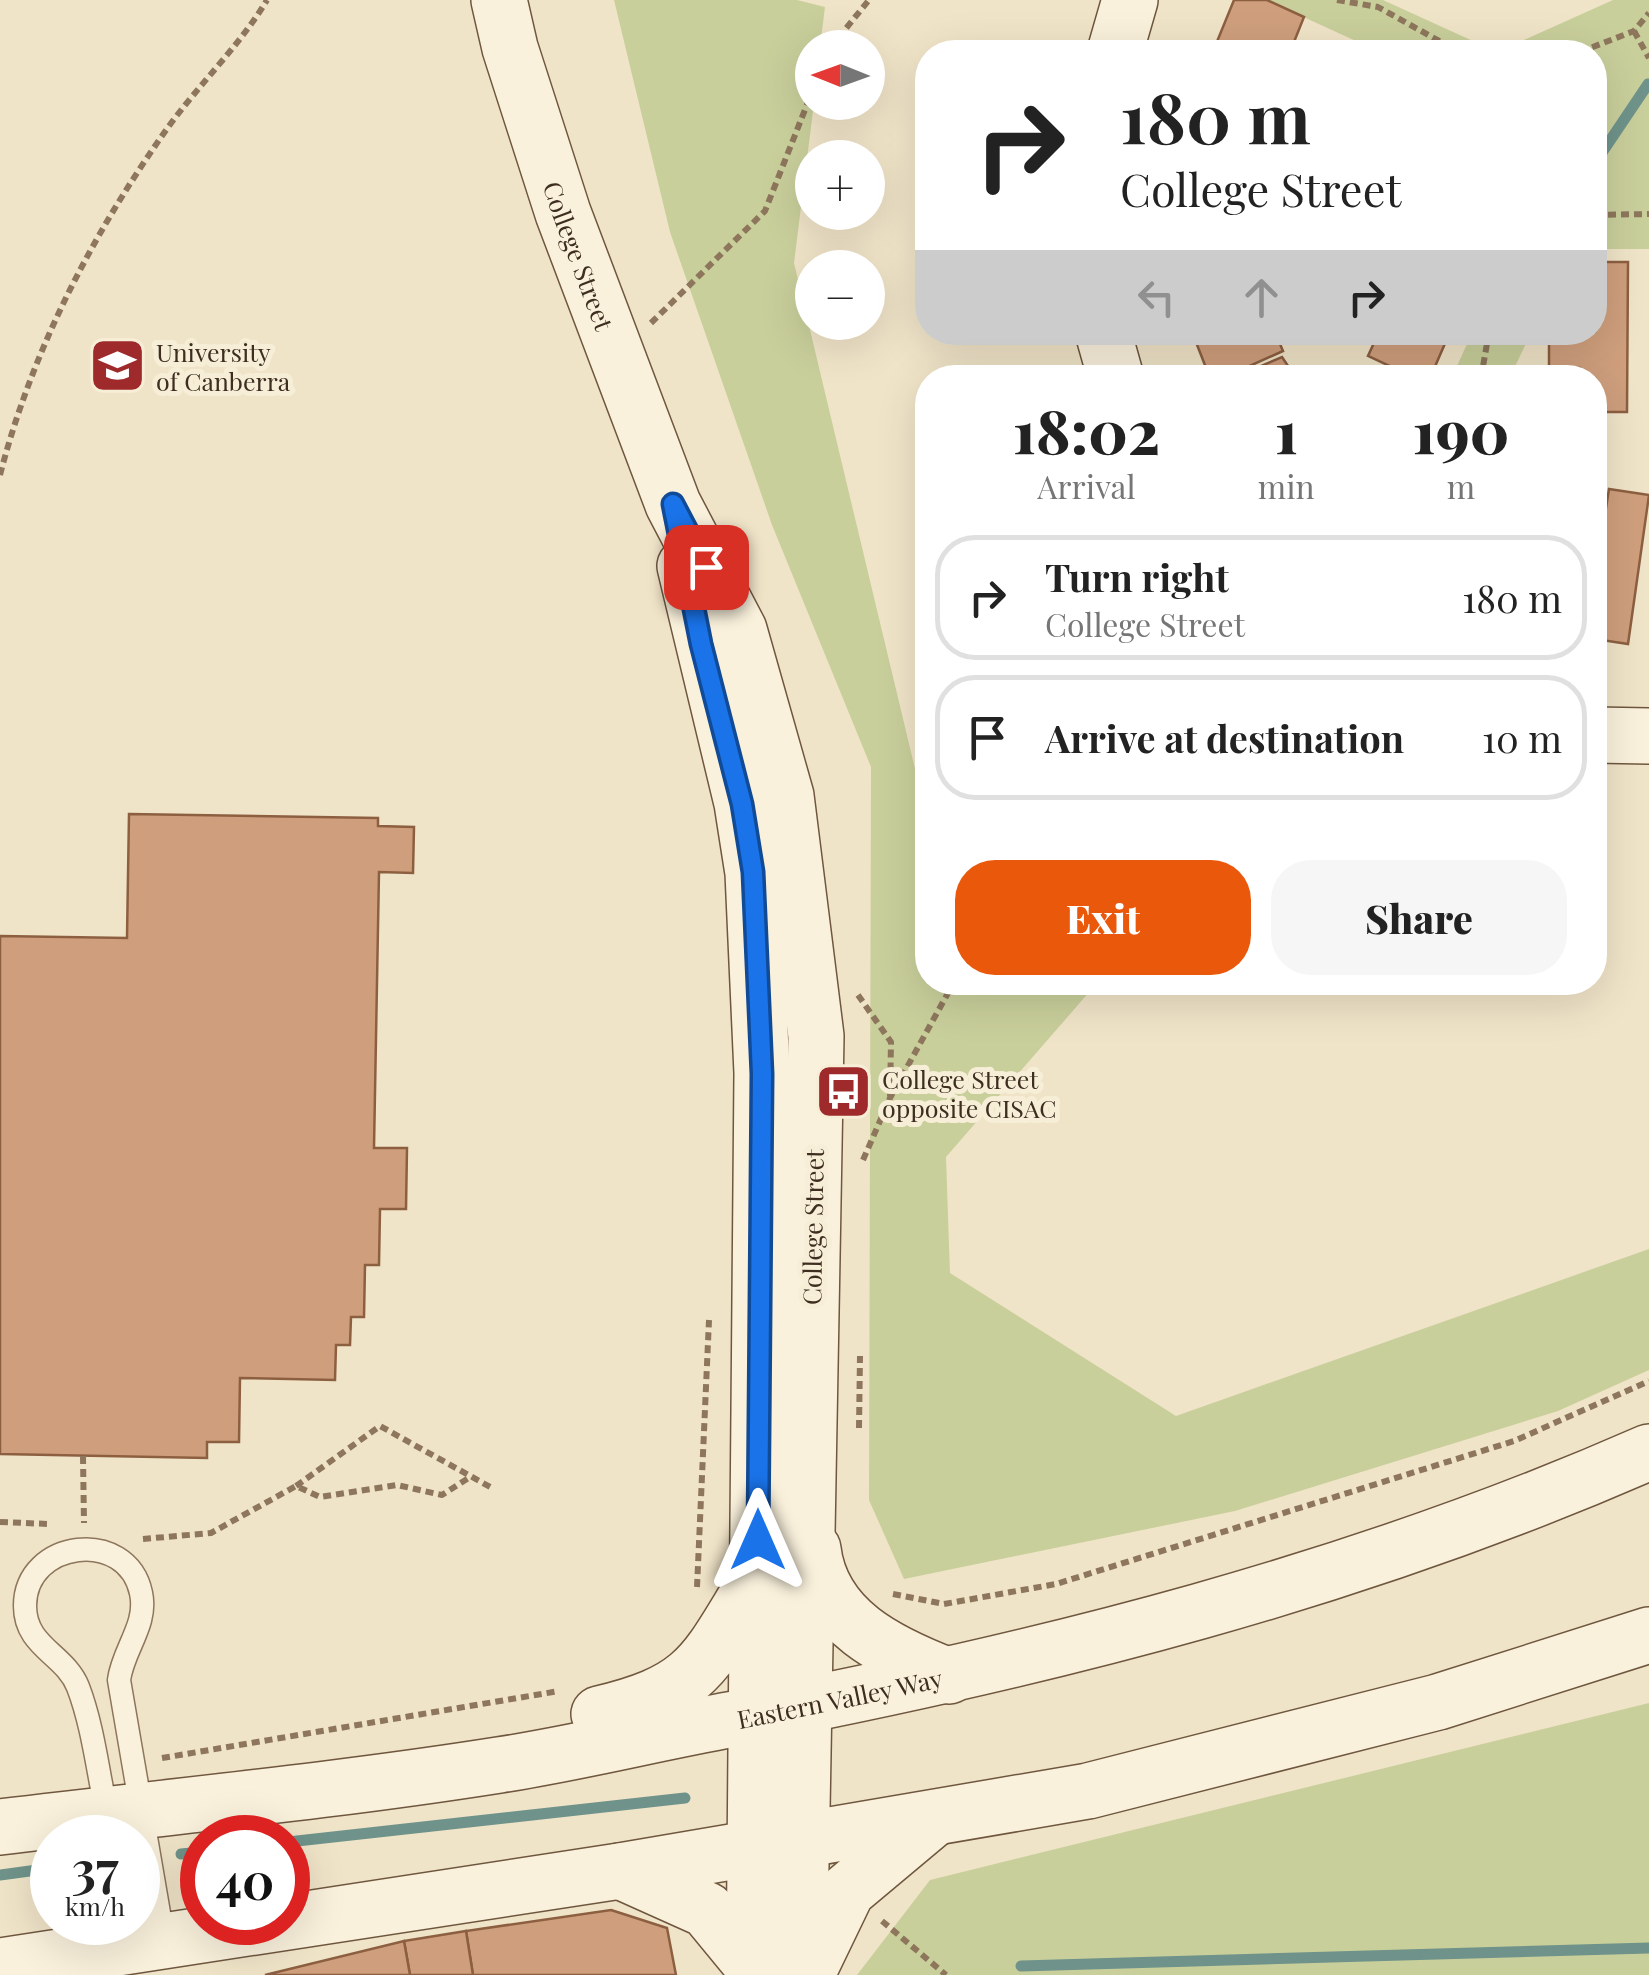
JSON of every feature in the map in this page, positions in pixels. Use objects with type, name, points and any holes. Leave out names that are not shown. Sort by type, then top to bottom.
[{"type":"main road","name":"College Street","points":[[500,0],[510,48],[563,213],[673,504],[739,630],[786,796],[794,852],[816,1036],[808,1496],[780,1710],[778,1973]]},
{"type":"main road","points":[[1118,40],[1130,0]]},
{"type":"main road","name":"College Street","points":[[673,504],[701,644],[742,804],[753,872],[762,1074],[758,1578],[780,1710]]},
{"type":"main road","points":[[1607,735],[1649,736]]},
{"type":"main road","name":"Eastern Valley Way","points":[[0,1828],[123,1806],[501,1765],[950,1676],[1234,1602],[1397,1552],[1558,1492],[1649,1452]]},
{"type":"main road","points":[[808,1496],[816,1574],[855,1629],[904,1658],[950,1676]]},
{"type":"main road","points":[[501,1765],[556,1724],[641,1704],[679,1688],[708,1658],[758,1578]]},
{"type":"main road","points":[[160,1935],[620,1871],[1088,1791],[1420,1707],[1649,1635]]},
{"type":"main road","points":[[620,1871],[707,1910],[778,1973],[847,1891],[936,1817]]},
{"type":"main road","points":[[0,1966],[104,1945]]},
{"type":"lane","points":[[84,1538],[119,1560],[134,1575],[141,1593],[142,1619],[121,1661],[119,1680],[123,1806],[78,1684],[33,1637],[26,1621],[25,1602],[39,1570],[84,1538]]},
{"type":"path","points":[[0,475],[31,372],[110,212],[167,129],[267,0]]},
{"type":"path","points":[[845,30],[870,0]]},
{"type":"path","points":[[1337,0],[1378,7],[1438,40]]},
{"type":"path","points":[[1607,42],[1634,31],[1649,13]]},
{"type":"path","points":[[1634,31],[1649,58]]},
{"type":"path","points":[[647,327],[766,210],[801,120]]},
{"type":"path","points":[[1607,214],[1649,214]]},
{"type":"path","points":[[860,1171],[890,1098],[946,995]]},
{"type":"path","points":[[696,1605],[710,1300]]},
{"type":"path","points":[[857,1447],[862,1392],[859,1336]]},
{"type":"path","points":[[855,1629],[886,1593],[944,1604],[1056,1584],[1286,1516],[1514,1441],[1649,1381]]},
{"type":"path","points":[[136,1536],[150,1542],[211,1532],[296,1486],[380,1426],[492,1488]]},
{"type":"path","points":[[83,1456],[84,1538]]},
{"type":"path","points":[[296,1486],[320,1497],[397,1486],[442,1495],[470,1477]]},
{"type":"path","points":[[0,1522],[84,1538]]},
{"type":"path","points":[[84,1538],[95,1525]]},
{"type":"path","points":[[123,1806],[560,1691]]},
{"type":"path","points":[[847,1891],[946,1975]]},
{"type":"green space","points":[[614,0],[797,0],[825,7],[822,30],[795,30],[795,120],[812,120],[809,140],[795,140],[795,230],[798,230],[794,263],[795,340],[812,340],[915,769],[915,995],[1087,995],[946,1157],[950,1273],[1176,1416],[1649,1249],[1649,1370],[1558,1411],[1235,1511],[904,1579],[869,1500],[871,767],[772,525],[670,232]]},
{"type":"green space","points":[[1266,0],[1383,0],[1471,40],[1354,40]]},
{"type":"green space","points":[[1613,0],[1649,0],[1649,249],[1607,249],[1607,40],[1524,40]]},
{"type":"green space","points":[[1466,345],[1525,345],[1516,365],[1457,365]]},
{"type":"green space","points":[[1649,1703],[1649,1975],[857,1975],[930,1880]]},
{"type":"building","points":[[1234,0],[1267,0],[1304,17],[1295,40],[1218,40]]},
{"type":"building","points":[[1607,262],[1628,262],[1627,412],[1607,412],[1607,365],[1549,365],[1549,345],[1607,345]]},
{"type":"building","points":[[1197,345],[1280,345],[1283,351],[1252,365],[1205,365]]},
{"type":"building","points":[[1373,345],[1444,345],[1436,365],[1387,365],[1368,356]]},
{"type":"building","points":[[1282,357],[1287,365],[1263,365]]},
{"type":"building","points":[[1609,489],[1649,495],[1628,644],[1607,641]]},
{"type":"building","points":[[129,814],[378,818],[378,826],[414,827],[413,873],[379,872],[374,1148],[407,1148],[406,1209],[380,1209],[379,1265],[365,1265],[364,1317],[351,1317],[350,1345],[336,1345],[335,1380],[240,1378],[239,1442],[207,1442],[207,1458],[0,1454],[0,936],[127,938]]},
{"type":"building","points":[[611,1910],[667,1928],[676,1975],[473,1975],[466,1931]]},
{"type":"building","points":[[466,1931],[473,1975],[410,1975],[404,1941]]},
{"type":"building","points":[[404,1941],[410,1975],[265,1975]]},
{"type":"waterway","points":[[1607,145],[1648,84]]},
{"type":"waterway","points":[[310,1840],[685,1798]]},
{"type":"waterway","points":[[0,1875],[30,1871]]},
{"type":"waterway","points":[[1021,1966],[1649,1948]]},
{"type":"place","name":"University of Canberra","points":[[117,365]]},
{"type":"place","name":"College Street opposite CISAC","points":[[843,1092]]},
{"type":"route","points":[[706,567],[673,504],[701,644],[742,804],[753,872],[762,1074],[758,1540]]}]
